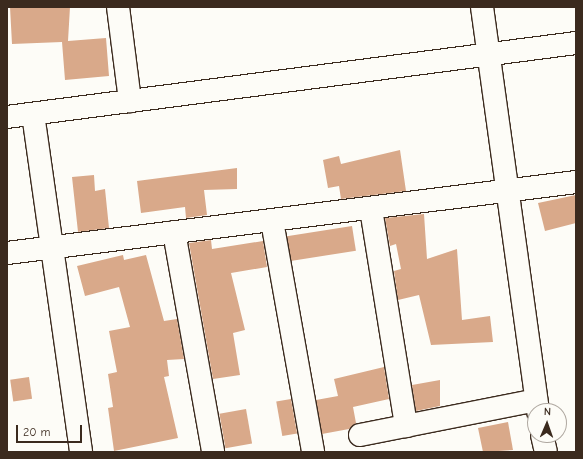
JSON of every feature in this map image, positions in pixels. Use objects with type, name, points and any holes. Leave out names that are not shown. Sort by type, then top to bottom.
[{"type":"street","points":[[118,7],[130,102]]},
{"type":"street","points":[[482,7],[537,403]]},
{"type":"street","points":[[7,117],[576,43]]},
{"type":"street","points":[[33,114],[81,452]]},
{"type":"street","points":[[7,254],[52,246],[507,193],[576,182]]},
{"type":"street","points":[[371,209],[406,426]]},
{"type":"street","points":[[272,221],[313,452]]},
{"type":"street","points":[[174,232],[213,452]]},
{"type":"street","points":[[360,435],[527,407]]},
{"type":"building","points":[[10,7],[70,7],[68,41],[106,38],[109,76],[65,80],[62,42],[12,44]]},
{"type":"building","points":[[400,150],[406,191],[341,199],[339,186],[328,188],[323,160],[339,156],[341,164]]},
{"type":"building","points":[[237,168],[237,189],[204,190],[207,215],[186,218],[185,207],[141,213],[137,181]]},
{"type":"building","points":[[94,175],[95,191],[105,189],[109,228],[78,232],[72,177]]},
{"type":"building","points":[[576,195],[576,223],[545,231],[538,203]]},
{"type":"building","points":[[424,214],[427,259],[457,249],[462,320],[490,316],[493,342],[431,345],[419,295],[398,300],[394,271],[401,269],[396,244],[390,246],[385,218]]},
{"type":"building","points":[[352,226],[356,251],[291,261],[287,236]]},
{"type":"building","points":[[211,240],[212,249],[263,241],[267,267],[231,273],[245,330],[233,333],[240,375],[213,379],[189,243]]},
{"type":"building","points":[[123,255],[124,260],[146,255],[164,321],[177,319],[184,359],[167,360],[169,376],[164,377],[178,438],[114,451],[108,408],[113,407],[108,374],[117,372],[109,331],[130,327],[119,287],[85,296],[77,266]]},
{"type":"building","points":[[384,367],[389,399],[353,407],[356,423],[349,429],[322,434],[316,400],[338,396],[334,379]]},
{"type":"building","points":[[29,377],[32,399],[13,401],[10,380]]},
{"type":"building","points":[[440,380],[440,406],[416,411],[412,385]]},
{"type":"building","points":[[291,399],[297,433],[282,436],[276,402]]},
{"type":"building","points":[[246,409],[252,443],[225,448],[219,414]]},
{"type":"building","points":[[508,422],[513,450],[483,452],[478,428]]}]
